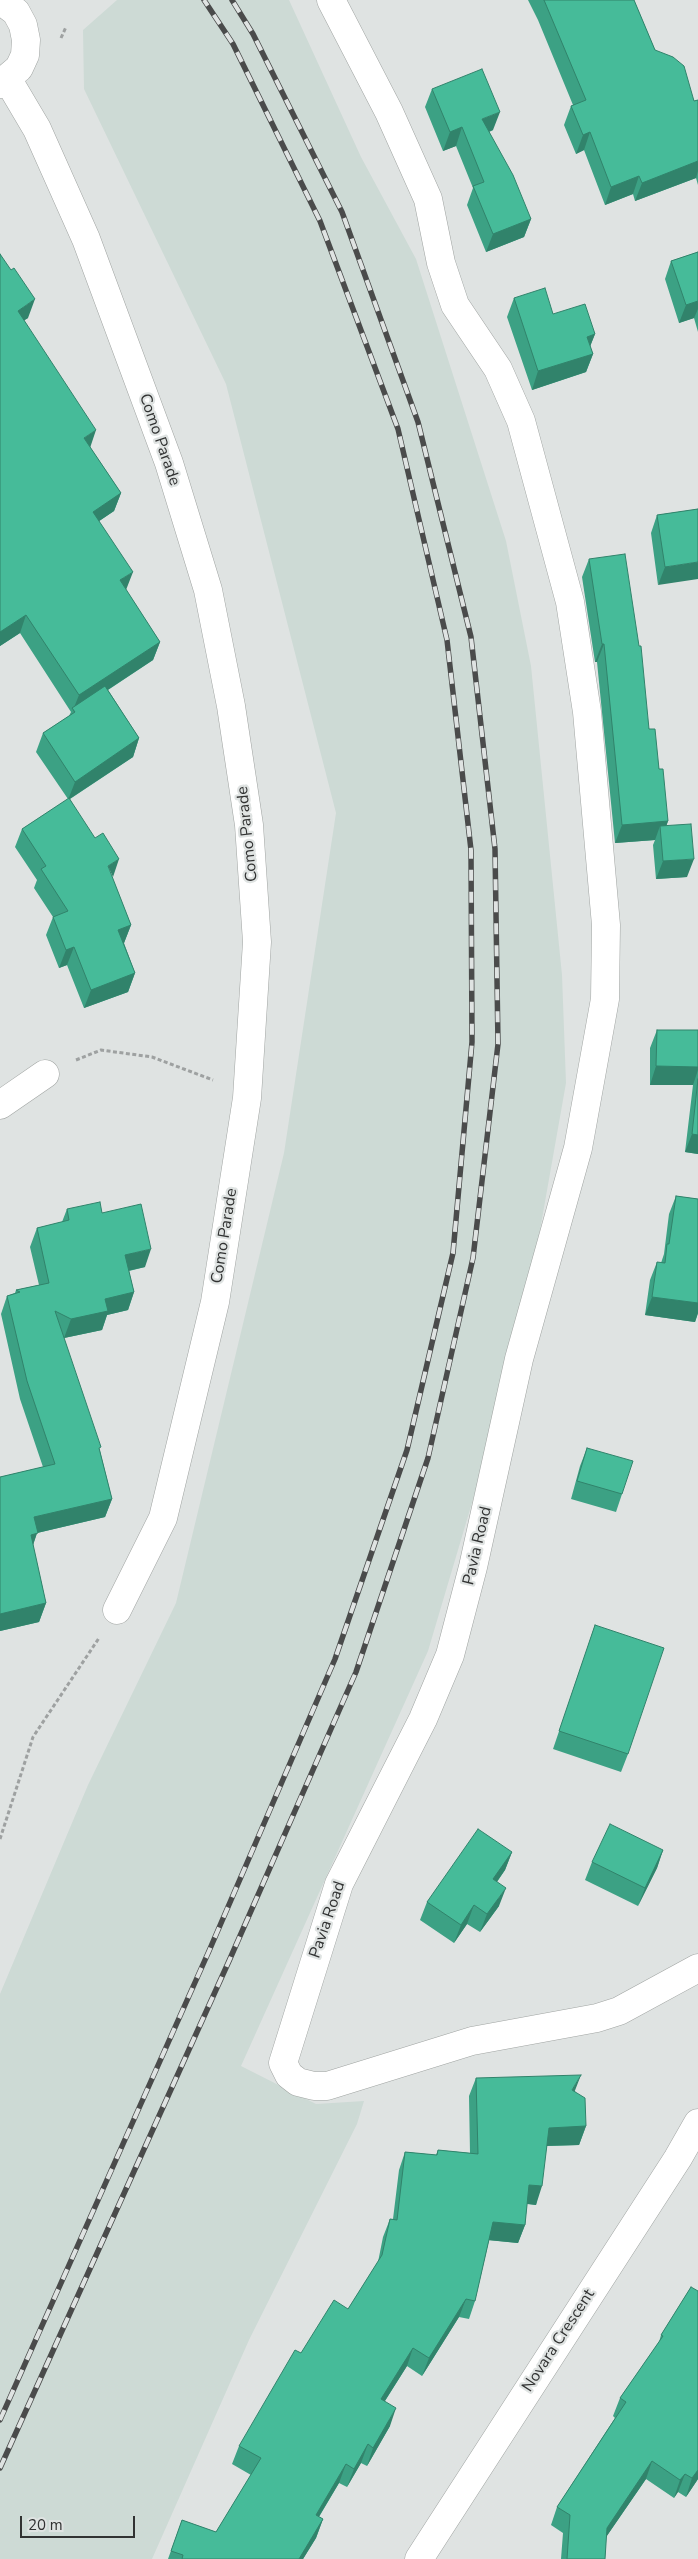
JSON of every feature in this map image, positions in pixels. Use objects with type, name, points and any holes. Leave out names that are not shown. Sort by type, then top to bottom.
[{"type":"street","name":"Pavia Road","points":[[331,0],[389,112],[428,199],[441,263],[455,305],[498,369],[521,421],[570,602],[587,712],[606,925],[606,999],[578,1148],[519,1359],[474,1567],[450,1654],[423,1719],[339,1884],[284,2063],[289,2075],[298,2082],[314,2086],[327,2086],[472,2041],[597,2018],[619,2011],[698,1968]]},
{"type":"street","points":[[4,82],[22,62],[26,40],[16,4]]},
{"type":"street","name":"Como Parade","points":[[4,82],[37,129],[86,239],[169,462],[208,590],[232,706],[249,825],[257,942],[247,1098],[215,1302],[163,1518],[117,1610]]},
{"type":"street","points":[[0,1105],[45,1074]]},
{"type":"street","name":"Novara Crescent","points":[[419,2559],[678,2158],[698,2123]]},
{"type":"path","points":[[45,1074],[101,1050],[152,1057],[204,1076],[247,1098]]},
{"type":"path","points":[[0,1839],[33,1737],[117,1610]]},
{"type":"shaded area","points":[[117,0],[289,0],[361,157],[416,259],[506,541],[531,666],[562,975],[566,1083],[534,1264],[493,1432],[428,1651],[241,2066],[316,2104],[364,2101],[357,2124],[249,2340],[152,2559],[0,2559],[0,1994],[88,1785],[176,1603],[284,1153],[336,813],[226,384],[84,89],[83,30]]},
{"type":"building","points":[[544,0],[634,0],[655,50],[673,57],[684,66],[694,101],[698,100],[698,161],[642,183],[639,176],[611,187],[590,132],[583,135],[571,106],[586,100]]},
{"type":"building","points":[[482,69],[500,112],[482,119],[513,175],[531,219],[493,234],[473,186],[484,182],[462,127],[450,132],[432,89]]},
{"type":"building","points":[[698,252],[698,301],[686,305],[671,261]]},
{"type":"building","points":[[0,254],[11,270],[14,268],[35,299],[18,311],[96,430],[84,438],[121,493],[93,512],[133,572],[120,580],[160,642],[79,695],[26,615],[0,632]]},
{"type":"building","points":[[545,288],[553,314],[585,304],[595,334],[587,337],[593,354],[538,371],[514,298]]},
{"type":"building","points":[[698,509],[698,562],[665,567],[657,515]]},
{"type":"building","points":[[625,554],[639,646],[641,646],[649,729],[655,729],[659,769],[663,769],[668,821],[622,825],[604,644],[602,644],[589,559]]},
{"type":"building","points":[[105,686],[139,738],[75,782],[43,733],[75,712],[72,708]]},
{"type":"building","points":[[69,798],[95,838],[103,833],[119,859],[108,866],[131,925],[118,930],[135,973],[91,990],[74,947],[66,950],[53,917],[68,911],[41,869],[46,866],[22,829]]},
{"type":"building","points":[[691,824],[694,859],[663,861],[660,826]]},
{"type":"building","points":[[657,1030],[698,1030],[698,1067],[656,1066]]},
{"type":"building","points":[[698,1079],[698,1135],[692,1134]]},
{"type":"building","points":[[676,1196],[698,1199],[698,1303],[652,1297],[657,1262],[665,1263]]},
{"type":"building","points":[[100,1202],[102,1213],[141,1204],[151,1249],[125,1255],[134,1292],[105,1299],[108,1311],[71,1319],[55,1311],[101,1447],[99,1448],[112,1499],[34,1517],[38,1533],[31,1535],[46,1603],[0,1614],[0,1477],[55,1464],[27,1381],[7,1296],[20,1292],[16,1290],[49,1283],[37,1228],[69,1220],[67,1209]]},
{"type":"building","points":[[587,1448],[633,1461],[622,1494],[577,1481]]},
{"type":"building","points":[[595,1625],[664,1648],[628,1754],[559,1731]]},
{"type":"building","points":[[610,1824],[663,1850],[645,1888],[592,1862]]},
{"type":"building","points":[[478,1829],[512,1852],[493,1879],[506,1888],[487,1914],[474,1905],[461,1925],[427,1902]]},
{"type":"building","points":[[581,2075],[572,2090],[585,2098],[586,2126],[549,2128],[542,2186],[529,2185],[525,2225],[493,2222],[475,2301],[466,2299],[429,2358],[413,2348],[381,2399],[396,2408],[373,2448],[368,2444],[354,2469],[346,2464],[316,2515],[323,2519],[299,2559],[182,2559],[183,2555],[171,2551],[182,2520],[216,2532],[261,2458],[239,2446],[295,2350],[301,2353],[334,2300],[348,2309],[382,2255],[390,2219],[397,2220],[405,2152],[437,2155],[438,2150],[478,2154],[476,2078]]},
{"type":"building","points":[[691,2287],[698,2291],[698,2470],[692,2478],[685,2474],[680,2480],[652,2461],[607,2528],[605,2559],[567,2559],[570,2515],[557,2507],[626,2402],[620,2398],[663,2336],[661,2335]]},
{"type":"railway","points":[[0,2420],[209,1951],[335,1659],[407,1450],[453,1253],[472,1042],[471,850],[447,640],[398,429],[320,221],[233,44],[204,0]]},
{"type":"railway","points":[[0,2468],[229,1961],[356,1672],[428,1458],[473,1258],[498,1044],[495,849],[471,637],[418,422],[342,212],[253,34],[232,0]]}]
